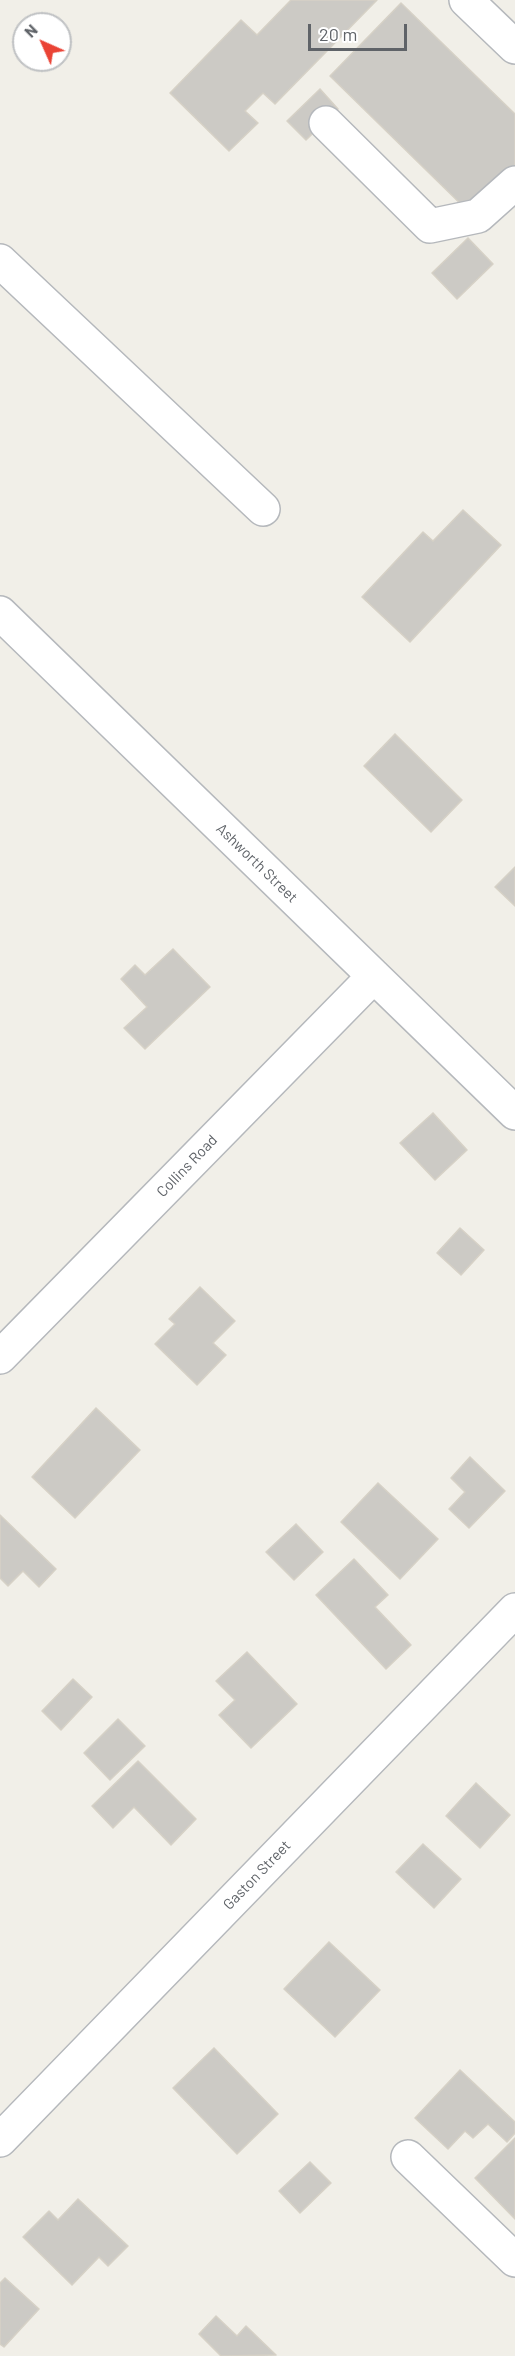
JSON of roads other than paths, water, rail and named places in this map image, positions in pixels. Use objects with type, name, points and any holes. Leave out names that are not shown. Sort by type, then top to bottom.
[{"type":"street","points":[[466,0],[515,47]]},
{"type":"street","points":[[326,123],[430,226],[478,216],[515,183]]},
{"type":"street","points":[[0,261],[263,509]]},
{"type":"street","name":"Ashworth Street","points":[[0,613],[515,1113]]},
{"type":"street","name":"Collins Road","points":[[0,1357],[374,976]]},
{"type":"street","name":"Gaston Street","points":[[0,2140],[515,1610]]},
{"type":"street","points":[[408,2157],[515,2260]]}]
